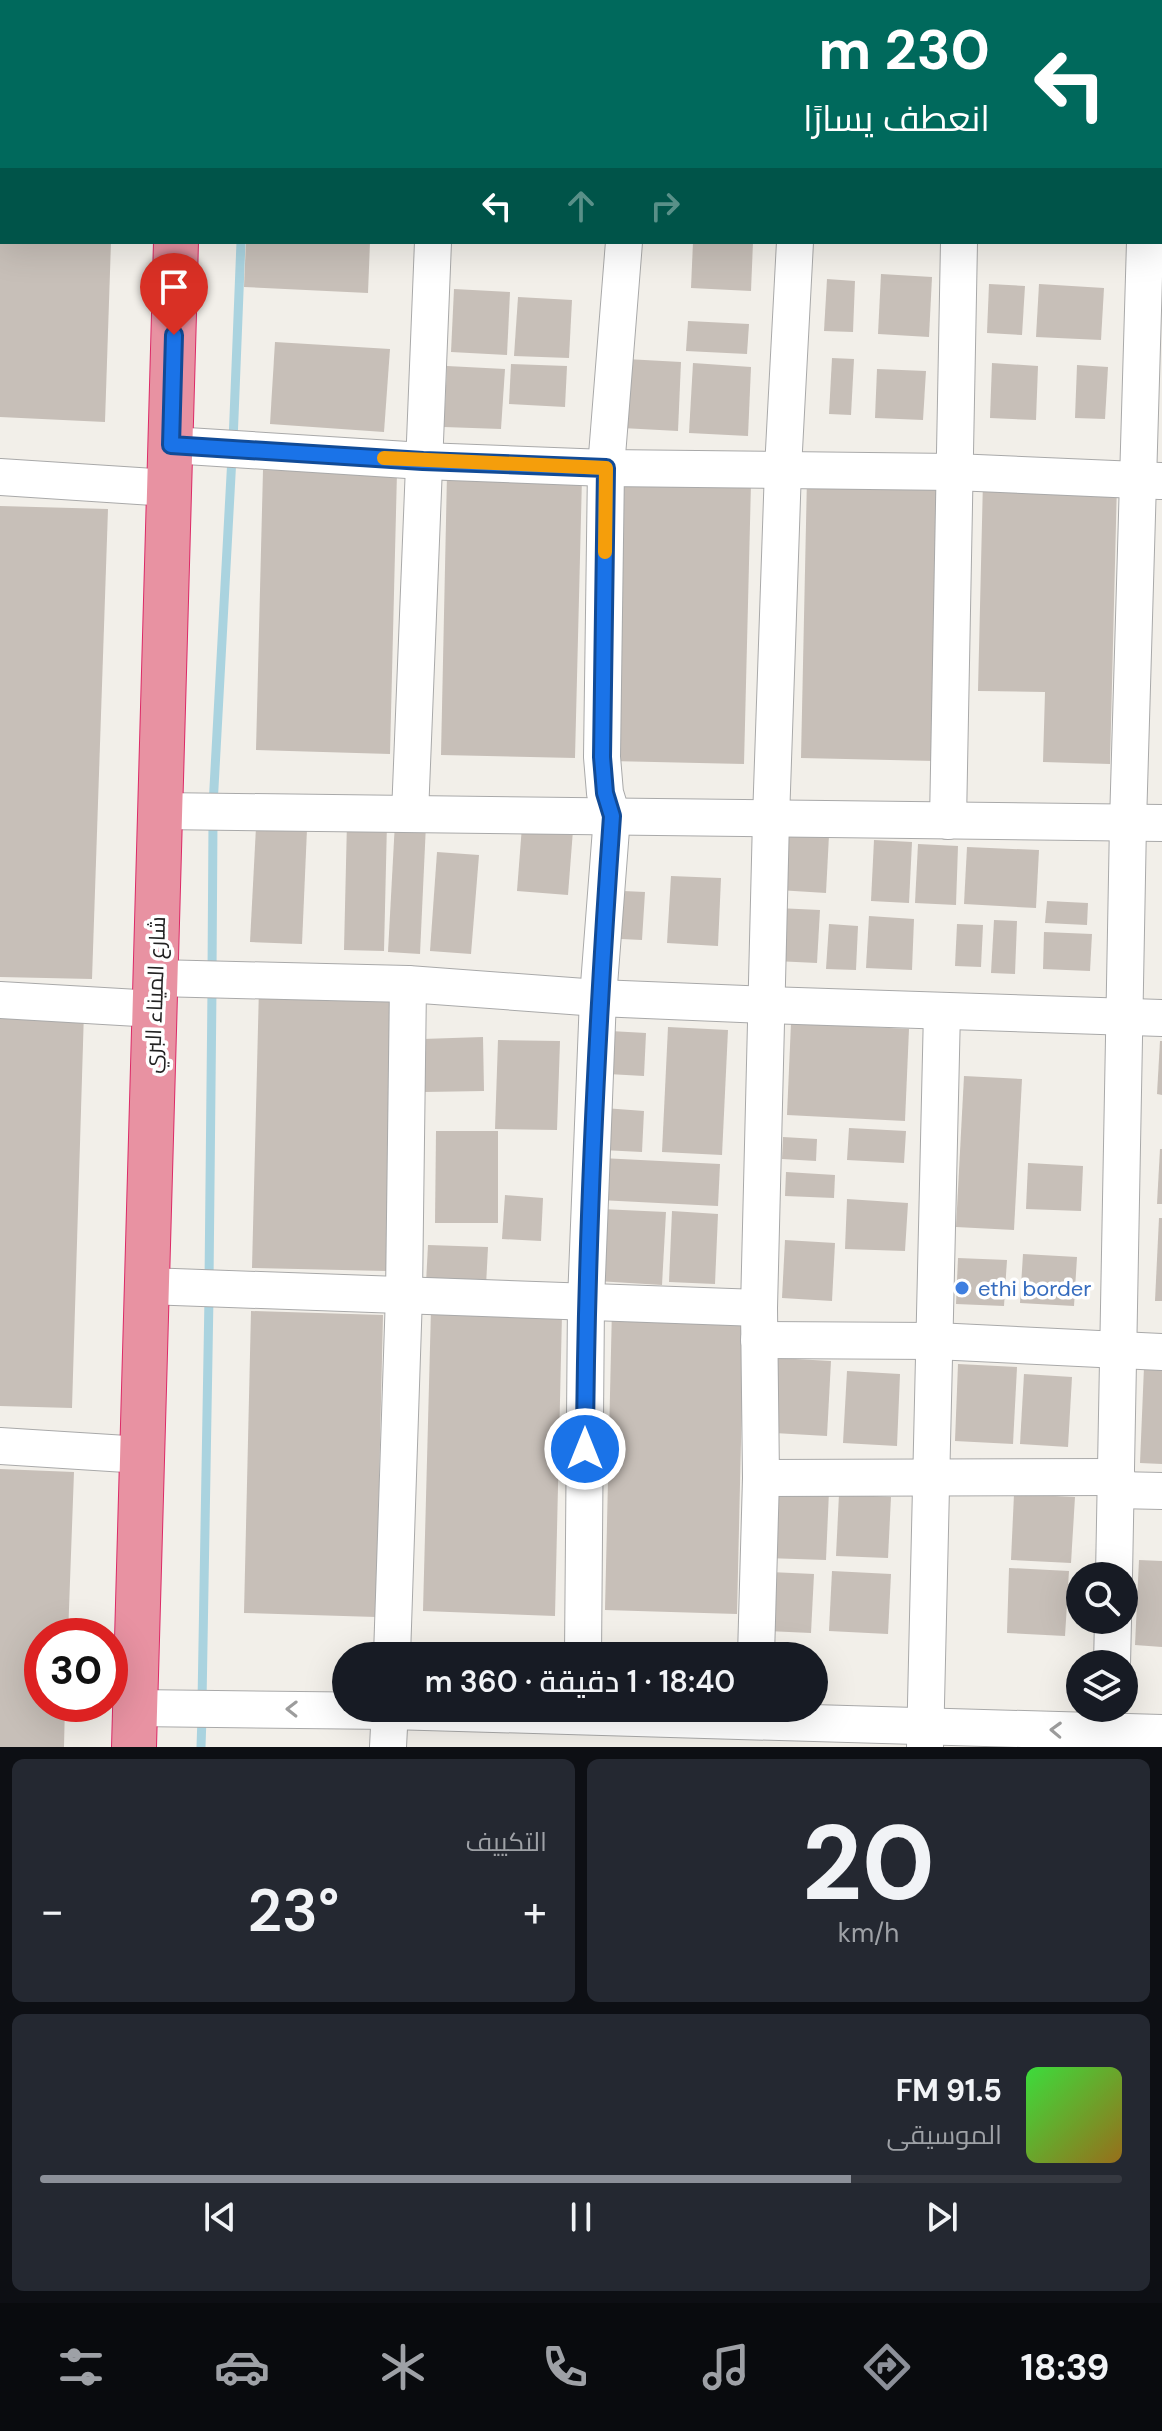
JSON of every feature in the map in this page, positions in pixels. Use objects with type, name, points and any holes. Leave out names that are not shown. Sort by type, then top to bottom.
[{"type":"highway","name":"شارع الميناء البري","points":[[134,1728],[176,244]]},
{"type":"street","points":[[410,814],[433,244]]},
{"type":"street","points":[[583,1642],[586,1301],[598,998],[612,816],[605,793],[602,757],[606,468],[624,244]]},
{"type":"street","points":[[756,1642],[761,1478],[759,1324],[771,819],[783,469],[795,244]]},
{"type":"street","points":[[948,821],[959,244]]},
{"type":"street","points":[[1114,1562],[1125,1017],[1145,823],[1152,309],[1145,244]]},
{"type":"street","points":[[171,445],[423,461],[606,468],[954,472],[1150,481]]},
{"type":"street","points":[[0,477],[169,488]]},
{"type":"street","points":[[160,811],[1145,823]]},
{"type":"street","points":[[392,1642],[404,1295],[408,984]]},
{"type":"street","points":[[0,1000],[408,984],[598,998],[1162,1018]]},
{"type":"street","points":[[926,1736],[942,1011]]},
{"type":"street","points":[[147,1286],[586,1301],[759,1324],[935,1341],[1162,1352]]},
{"type":"street","points":[[0,1446],[142,1455]]},
{"type":"street","points":[[761,1478],[931,1477],[1116,1483],[1162,1491]]},
{"type":"street","points":[[134,1728],[332,1713]]},
{"type":"street","points":[[388,1747],[389,1722]]},
{"type":"street","points":[[556,1722],[753,1725],[926,1736],[1111,1729],[1162,1733]]},
{"type":"building","points":[[0,244],[111,244],[105,422],[0,417]]},
{"type":"building","points":[[246,244],[370,244],[368,293],[244,287]]},
{"type":"building","points":[[693,244],[753,244],[751,291],[691,288]]},
{"type":"building","points":[[881,274],[932,277],[929,337],[878,334]]},
{"type":"building","points":[[827,279],[855,281],[853,332],[824,331]]},
{"type":"building","points":[[989,284],[1025,286],[1022,335],[987,333]]},
{"type":"building","points":[[1039,284],[1104,288],[1101,340],[1036,337]]},
{"type":"building","points":[[454,289],[510,292],[507,355],[451,352]]},
{"type":"building","points":[[518,297],[572,300],[569,358],[514,356]]},
{"type":"building","points":[[688,321],[749,324],[747,354],[686,351]]},
{"type":"building","points":[[275,342],[390,349],[384,432],[270,424]]},
{"type":"building","points":[[832,358],[854,359],[851,415],[829,414]]},
{"type":"building","points":[[626,359],[681,362],[678,431],[622,428]]},
{"type":"building","points":[[693,363],[751,367],[748,436],[689,433]]},
{"type":"building","points":[[992,363],[1038,366],[1036,420],[990,418]]},
{"type":"building","points":[[511,364],[567,366],[565,407],[509,404]]},
{"type":"building","points":[[1077,365],[1108,367],[1105,419],[1075,418]]},
{"type":"building","points":[[447,366],[505,369],[501,429],[444,427]]},
{"type":"building","points":[[877,369],[926,371],[923,420],[875,418]]},
{"type":"building","points":[[263,470],[397,472],[390,754],[256,750]]},
{"type":"building","points":[[447,474],[582,477],[575,758],[441,755]]},
{"type":"building","points":[[807,477],[941,480],[935,761],[801,758]]},
{"type":"building","points":[[617,480],[751,483],[744,764],[610,761]]},
{"type":"building","points":[[983,480],[1117,483],[1110,764],[1043,762],[1045,692],[978,691]]},
{"type":"building","points":[[0,506],[108,509],[92,979],[0,977]]},
{"type":"building","points":[[347,821],[387,822],[384,951],[344,950]]},
{"type":"building","points":[[395,822],[426,824],[420,954],[388,952]]},
{"type":"building","points":[[522,826],[573,830],[568,895],[517,891]]},
{"type":"building","points":[[256,827],[307,829],[302,944],[250,942]]},
{"type":"building","points":[[781,832],[829,835],[826,893],[778,890]]},
{"type":"building","points":[[874,840],[912,842],[909,903],[871,901]]},
{"type":"building","points":[[918,844],[958,846],[956,905],[915,903]]},
{"type":"building","points":[[967,847],[1039,850],[1036,908],[964,904]]},
{"type":"building","points":[[437,852],[479,855],[471,954],[430,951]]},
{"type":"building","points":[[671,876],[721,878],[718,946],[667,943]]},
{"type":"building","points":[[623,891],[645,892],[642,940],[621,939]]},
{"type":"building","points":[[1047,901],[1088,903],[1087,925],[1045,923]]},
{"type":"building","points":[[777,908],[820,910],[817,963],[775,961]]},
{"type":"building","points":[[869,916],[914,919],[912,970],[866,968]]},
{"type":"building","points":[[994,920],[1017,921],[1015,974],[991,973]]},
{"type":"building","points":[[829,924],[858,926],[856,970],[826,969]]},
{"type":"building","points":[[957,924],[983,925],[981,967],[955,966]]},
{"type":"building","points":[[1044,932],[1092,934],[1090,971],[1043,969]]},
{"type":"building","points":[[259,987],[393,990],[386,1271],[252,1268]]},
{"type":"building","points":[[0,1009],[84,1011],[72,1408],[0,1406]]},
{"type":"building","points":[[791,1023],[909,1029],[905,1121],[787,1115]]},
{"type":"building","points":[[668,1027],[728,1030],[722,1155],[662,1152]]},
{"type":"building","points":[[610,1031],[646,1033],[644,1076],[608,1074]]},
{"type":"building","points":[[483,1037],[484,1091],[424,1092],[422,1039]]},
{"type":"building","points":[[498,1040],[560,1041],[557,1130],[495,1129]]},
{"type":"building","points":[[1162,1041],[1162,1095],[1157,1094]]},
{"type":"building","points":[[964,1076],[1022,1079],[1014,1230],[956,1227]]},
{"type":"building","points":[[604,1108],[644,1111],[642,1152],[602,1150]]},
{"type":"building","points":[[849,1128],[906,1131],[904,1163],[847,1160]]},
{"type":"building","points":[[436,1131],[498,1131],[498,1223],[435,1223]]},
{"type":"building","points":[[783,1137],[817,1139],[816,1161],[782,1159]]},
{"type":"building","points":[[1160,1149],[1162,1204],[1157,1204]]},
{"type":"building","points":[[601,1158],[720,1164],[718,1206],[599,1200]]},
{"type":"building","points":[[1028,1163],[1083,1166],[1081,1211],[1026,1209]]},
{"type":"building","points":[[786,1172],[835,1175],[834,1198],[785,1196]]},
{"type":"building","points":[[505,1195],[543,1198],[541,1241],[502,1239]]},
{"type":"building","points":[[847,1199],[908,1203],[905,1251],[845,1249]]},
{"type":"building","points":[[601,1209],[666,1212],[662,1285],[597,1281]]},
{"type":"building","points":[[672,1211],[718,1214],[715,1284],[669,1282]]},
{"type":"building","points":[[1159,1218],[1162,1218],[1162,1301],[1155,1301]]},
{"type":"building","points":[[785,1240],[835,1243],[832,1301],[782,1298]]},
{"type":"building","points":[[428,1245],[488,1247],[486,1286],[426,1283]]},
{"type":"building","points":[[1023,1254],[1077,1257],[1074,1306],[1020,1303]]},
{"type":"building","points":[[958,1258],[1007,1260],[1004,1306],[956,1304]]},
{"type":"building","points":[[612,1308],[744,1312],[737,1614],[605,1610]]},
{"type":"building","points":[[431,1309],[562,1314],[555,1616],[423,1611]]},
{"type":"building","points":[[251,1311],[383,1315],[376,1617],[244,1613]]},
{"type":"building","points":[[777,1358],[831,1361],[827,1436],[774,1433]]},
{"type":"building","points":[[958,1364],[1017,1367],[1013,1444],[955,1441]]},
{"type":"building","points":[[1144,1367],[1162,1368],[1162,1464],[1140,1463]]},
{"type":"building","points":[[847,1371],[900,1374],[897,1446],[843,1443]]},
{"type":"building","points":[[1024,1374],[1072,1377],[1068,1447],[1020,1444]]},
{"type":"building","points":[[0,1469],[74,1472],[69,1618],[24,1618],[24,1722],[65,1722],[64,1747],[0,1747]]},
{"type":"building","points":[[769,1489],[829,1491],[826,1560],[766,1558]]},
{"type":"building","points":[[839,1494],[891,1497],[888,1558],[836,1556]]},
{"type":"building","points":[[1014,1494],[1075,1497],[1071,1562],[1011,1560]]},
{"type":"building","points":[[1139,1560],[1162,1561],[1162,1647],[1135,1645],[1138,1634]]},
{"type":"building","points":[[1009,1568],[1066,1571],[1065,1636],[1007,1633]]},
{"type":"building","points":[[832,1571],[891,1574],[888,1634],[829,1631]]},
{"type":"building","points":[[770,1572],[814,1574],[811,1633],[767,1631]]},
{"type":"waterway","points":[[233,442],[241,244]]},
{"type":"waterway","points":[[213,806],[232,457]]},
{"type":"waterway","points":[[212,974],[213,821]]},
{"type":"waterway","points":[[209,1282],[212,989]]},
{"type":"waterway","points":[[202,1702],[209,1297]]},
{"type":"waterway","points":[[201,1747],[202,1717]]},
{"type":"slow traffic","points":[[384,458],[606,468],[605,552]]},
{"type":"place","name":"ethi border","points":[[962,1288]]},
{"type":"route","points":[[174,335],[171,445],[423,461],[606,468],[602,757],[605,793],[612,816],[598,998],[586,1301],[585,1449]]}]
